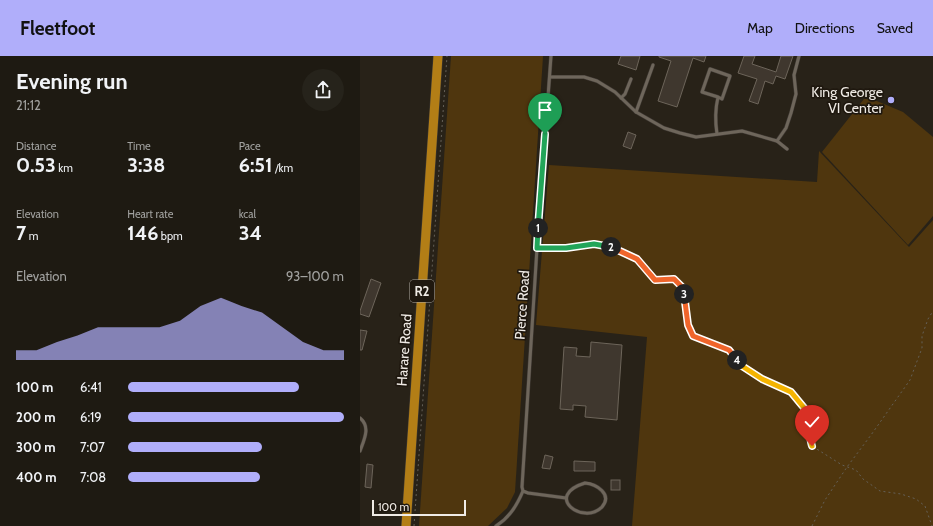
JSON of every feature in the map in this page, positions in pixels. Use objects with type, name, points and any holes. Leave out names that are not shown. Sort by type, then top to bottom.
[{"type":"highway","name":"Harare Road","points":[[406,526],[438,56]]},
{"type":"lane","name":"Pierce Road","points":[[523,491],[537,248],[551,56]]},
{"type":"lane","points":[[777,141],[786,128],[796,94],[794,75],[799,56]]},
{"type":"lane","points":[[636,112],[654,65]]},
{"type":"lane","points":[[710,69],[730,76],[722,99],[718,97],[702,92],[710,69]]},
{"type":"lane","points":[[550,77],[584,78],[597,81],[621,98],[636,112],[664,128],[680,133],[696,137],[742,131],[777,141],[786,149]]},
{"type":"lane","points":[[621,98],[625,94],[631,79]]},
{"type":"lane","points":[[717,134],[715,120],[718,97]]},
{"type":"lane","points":[[360,418],[364,421],[366,432],[360,451]]},
{"type":"lane","points":[[585,483],[601,489],[604,493],[605,499],[604,505],[596,513],[581,515],[573,512],[566,503],[566,498],[572,489],[585,483]]},
{"type":"lane","points":[[496,526],[504,521],[514,509],[523,491],[566,498]]},
{"type":"path","points":[[414,526],[447,56]]},
{"type":"path","points":[[537,248],[566,248],[594,244],[609,246],[637,259],[655,280],[674,279],[682,287],[688,325],[693,336],[729,350],[742,366],[762,379],[791,392],[809,413],[813,421],[809,438],[812,446],[847,467],[856,470],[863,479],[880,491],[901,494],[916,499],[925,506],[932,526]]},
{"type":"path","points":[[812,526],[825,500],[847,467],[872,435],[910,380],[922,348],[922,336],[928,319],[933,311]]},
{"type":"shaded area","points":[[451,56],[543,56],[515,492],[507,508],[488,526],[419,526]]},
{"type":"shaded area","points":[[864,99],[872,99],[903,112],[933,137],[933,216],[908,245],[822,152]]},
{"type":"shaded area","points":[[819,151],[909,247],[933,220],[933,526],[632,526],[647,337],[536,325],[549,165],[817,182]]},
{"type":"building","points":[[621,56],[640,56],[636,70],[618,64]]},
{"type":"building","points":[[659,56],[706,56],[704,62],[693,58],[677,107],[658,101],[671,61]]},
{"type":"building","points":[[744,56],[755,56],[752,64],[776,72],[781,56],[793,56],[785,79],[776,76],[773,84],[765,81],[758,104],[749,101],[757,79],[738,73]]},
{"type":"building","points":[[628,132],[636,135],[631,149],[623,146]]},
{"type":"building","points":[[371,279],[381,283],[369,317],[360,314],[360,311]]},
{"type":"building","points":[[360,330],[367,331],[362,350],[360,350]]},
{"type":"building","points":[[591,342],[622,345],[617,420],[585,417],[586,406],[573,405],[573,410],[560,409],[564,347],[577,348],[576,356],[590,357]]},
{"type":"building","points":[[545,455],[553,457],[550,469],[542,468]]},
{"type":"building","points":[[574,461],[595,462],[595,471],[574,471]]},
{"type":"building","points":[[367,464],[373,465],[371,488],[365,487]]},
{"type":"building","points":[[611,480],[620,480],[620,490],[611,490]]},
{"type":"place","name":"King George VI Center","points":[[891,100]]},
{"type":"route","points":[[545,134],[537,248],[566,248],[594,244],[609,246],[637,259],[655,280],[674,279],[682,287],[688,325],[693,336],[729,350],[742,366],[762,379],[791,392],[809,413],[813,421],[809,438],[812,446]]}]
